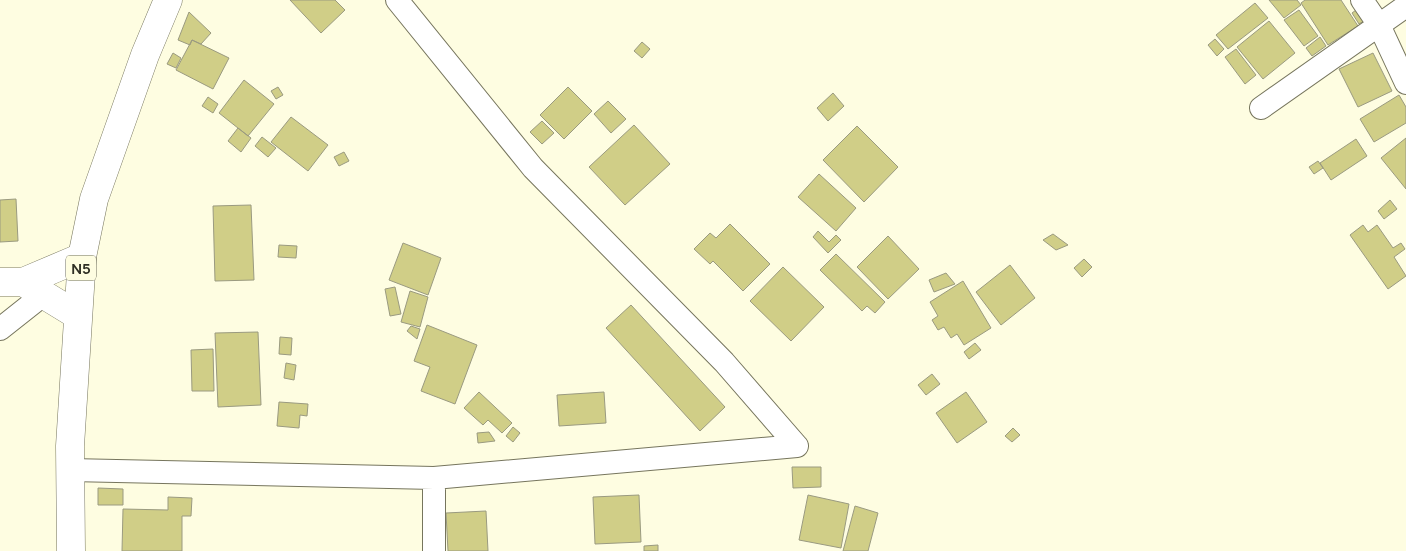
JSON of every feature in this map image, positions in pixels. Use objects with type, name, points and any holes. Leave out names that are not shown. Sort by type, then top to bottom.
[{"type":"main road","name":"N5","points":[[71,551],[70,470],[77,316],[82,257],[94,199],[145,55],[168,0]]},
{"type":"main road","points":[[22,286],[82,257]]},
{"type":"main road","points":[[22,286],[77,316]]},
{"type":"street","points":[[70,470],[434,478],[797,446],[724,362],[533,168],[397,0]]},
{"type":"street","points":[[1362,0],[1379,24],[1406,84]]},
{"type":"street","points":[[1261,108],[1406,6]]},
{"type":"street","points":[[0,329],[22,286]]},
{"type":"street","points":[[434,478],[434,551]]},
{"type":"building","points":[[290,0],[335,0],[345,10],[321,33]]},
{"type":"building","points":[[1269,0],[1297,0],[1301,5],[1284,18]]},
{"type":"building","points":[[1305,0],[1341,0],[1358,26],[1328,45],[1301,3]]},
{"type":"building","points":[[1255,3],[1268,18],[1228,49],[1216,35]]},
{"type":"building","points":[[1360,7],[1367,19],[1359,24],[1352,13]]},
{"type":"building","points":[[1299,10],[1318,36],[1304,46],[1284,20]]},
{"type":"building","points":[[189,12],[211,33],[201,44],[192,40],[190,45],[178,40]]},
{"type":"building","points":[[1269,21],[1295,53],[1263,79],[1237,47]]},
{"type":"building","points":[[1320,37],[1326,46],[1312,56],[1306,48]]},
{"type":"building","points":[[1215,39],[1224,49],[1217,56],[1208,45]]},
{"type":"building","points":[[192,40],[229,58],[213,89],[176,70]]},
{"type":"building","points":[[642,42],[650,49],[642,58],[634,51]]},
{"type":"building","points":[[1236,49],[1256,75],[1245,84],[1225,57]]},
{"type":"building","points":[[173,53],[181,58],[176,68],[167,64]]},
{"type":"building","points":[[1373,53],[1392,91],[1358,107],[1339,69]]},
{"type":"building","points":[[244,80],[274,104],[248,136],[219,113]]},
{"type":"building","points":[[278,87],[283,95],[276,99],[271,91]]},
{"type":"building","points":[[568,87],[592,111],[564,139],[540,115]]},
{"type":"building","points":[[833,93],[844,106],[828,121],[817,108]]},
{"type":"building","points":[[1399,95],[1406,107],[1406,123],[1374,142],[1360,119]]},
{"type":"building","points":[[208,97],[218,104],[213,113],[202,106]]},
{"type":"building","points":[[608,101],[626,119],[611,133],[594,114]]},
{"type":"building","points":[[291,117],[328,145],[308,171],[271,142]]},
{"type":"building","points":[[542,121],[554,133],[542,144],[530,132]]},
{"type":"building","points":[[634,125],[670,164],[625,205],[589,167]]},
{"type":"building","points":[[857,126],[898,167],[864,202],[823,160]]},
{"type":"building","points":[[238,128],[251,138],[241,152],[228,141]]},
{"type":"building","points":[[262,137],[276,148],[268,157],[255,146]]},
{"type":"building","points":[[1406,138],[1406,189],[1381,158]]},
{"type":"building","points":[[1356,139],[1367,156],[1331,180],[1320,163]]},
{"type":"building","points":[[344,152],[349,161],[339,166],[334,157]]},
{"type":"building","points":[[1318,161],[1323,168],[1314,174],[1309,167]]},
{"type":"building","points":[[819,174],[856,208],[836,231],[798,197]]},
{"type":"building","points":[[16,199],[18,241],[0,242],[0,200]]},
{"type":"building","points":[[1390,200],[1397,209],[1384,219],[1378,211]]},
{"type":"building","points":[[251,205],[254,280],[215,281],[213,206]]},
{"type":"building","points":[[730,224],[770,264],[743,291],[713,261],[710,264],[694,249],[710,233],[716,238]]},
{"type":"building","points":[[1363,225],[1368,232],[1377,225],[1393,248],[1401,243],[1405,249],[1394,257],[1406,276],[1388,289],[1350,235]]},
{"type":"building","points":[[818,231],[829,242],[836,235],[841,240],[828,253],[813,237]]},
{"type":"building","points":[[1053,234],[1068,245],[1056,250],[1043,240]]},
{"type":"building","points":[[888,236],[919,269],[888,299],[857,267]]},
{"type":"building","points":[[403,243],[441,258],[428,295],[389,280]]},
{"type":"building","points":[[279,245],[297,246],[296,258],[278,257]]},
{"type":"building","points":[[836,254],[885,302],[875,313],[867,306],[862,311],[820,270]]},
{"type":"building","points":[[1084,259],[1092,267],[1082,277],[1074,268]]},
{"type":"building","points":[[1010,265],[1035,298],[1001,325],[976,292]]},
{"type":"building","points":[[783,267],[824,307],[791,341],[750,301]]},
{"type":"building","points":[[946,273],[955,284],[934,292],[929,280]]},
{"type":"building","points":[[963,281],[991,328],[964,345],[957,334],[951,338],[944,327],[938,330],[932,320],[938,316],[930,302]]},
{"type":"building","points":[[395,287],[401,314],[390,316],[385,289]]},
{"type":"building","points":[[410,291],[428,297],[420,327],[401,322]]},
{"type":"building","points":[[631,305],[725,407],[700,431],[606,328]]},
{"type":"building","points":[[427,325],[477,345],[455,404],[421,391],[430,367],[414,361]]},
{"type":"building","points":[[411,326],[420,329],[417,339],[407,331]]},
{"type":"building","points":[[258,332],[261,405],[218,407],[215,333]]},
{"type":"building","points":[[280,337],[292,338],[291,355],[279,354]]},
{"type":"building","points":[[975,343],[981,350],[969,359],[964,352]]},
{"type":"building","points":[[213,349],[214,391],[192,391],[191,350]]},
{"type":"building","points":[[286,363],[296,365],[294,380],[284,378]]},
{"type":"building","points":[[932,374],[940,384],[926,395],[918,385]]},
{"type":"building","points":[[479,392],[512,423],[502,433],[488,420],[483,425],[464,408]]},
{"type":"building","points":[[604,392],[606,423],[559,426],[557,395]]},
{"type":"building","points":[[966,392],[987,422],[957,443],[936,413]]},
{"type":"building","points":[[279,402],[308,404],[307,416],[300,415],[299,428],[277,426]]},
{"type":"building","points":[[513,427],[520,433],[513,442],[506,436]]},
{"type":"building","points":[[1013,428],[1020,435],[1012,442],[1005,436]]},
{"type":"building","points":[[489,432],[495,441],[478,443],[477,433]]},
{"type":"building","points":[[792,467],[821,467],[821,487],[793,488]]},
{"type":"building","points":[[98,488],[123,489],[123,505],[98,505]]},
{"type":"building","points":[[639,495],[641,542],[595,544],[593,497]]},
{"type":"building","points":[[808,495],[849,504],[841,548],[799,540]]},
{"type":"building","points":[[168,497],[192,498],[191,516],[182,516],[182,551],[122,551],[123,509],[168,510]]},
{"type":"building","points":[[855,506],[878,513],[868,551],[843,551]]},
{"type":"building","points":[[486,511],[488,551],[448,551],[446,513]]},
{"type":"building","points":[[658,545],[658,551],[644,551],[644,546]]}]
